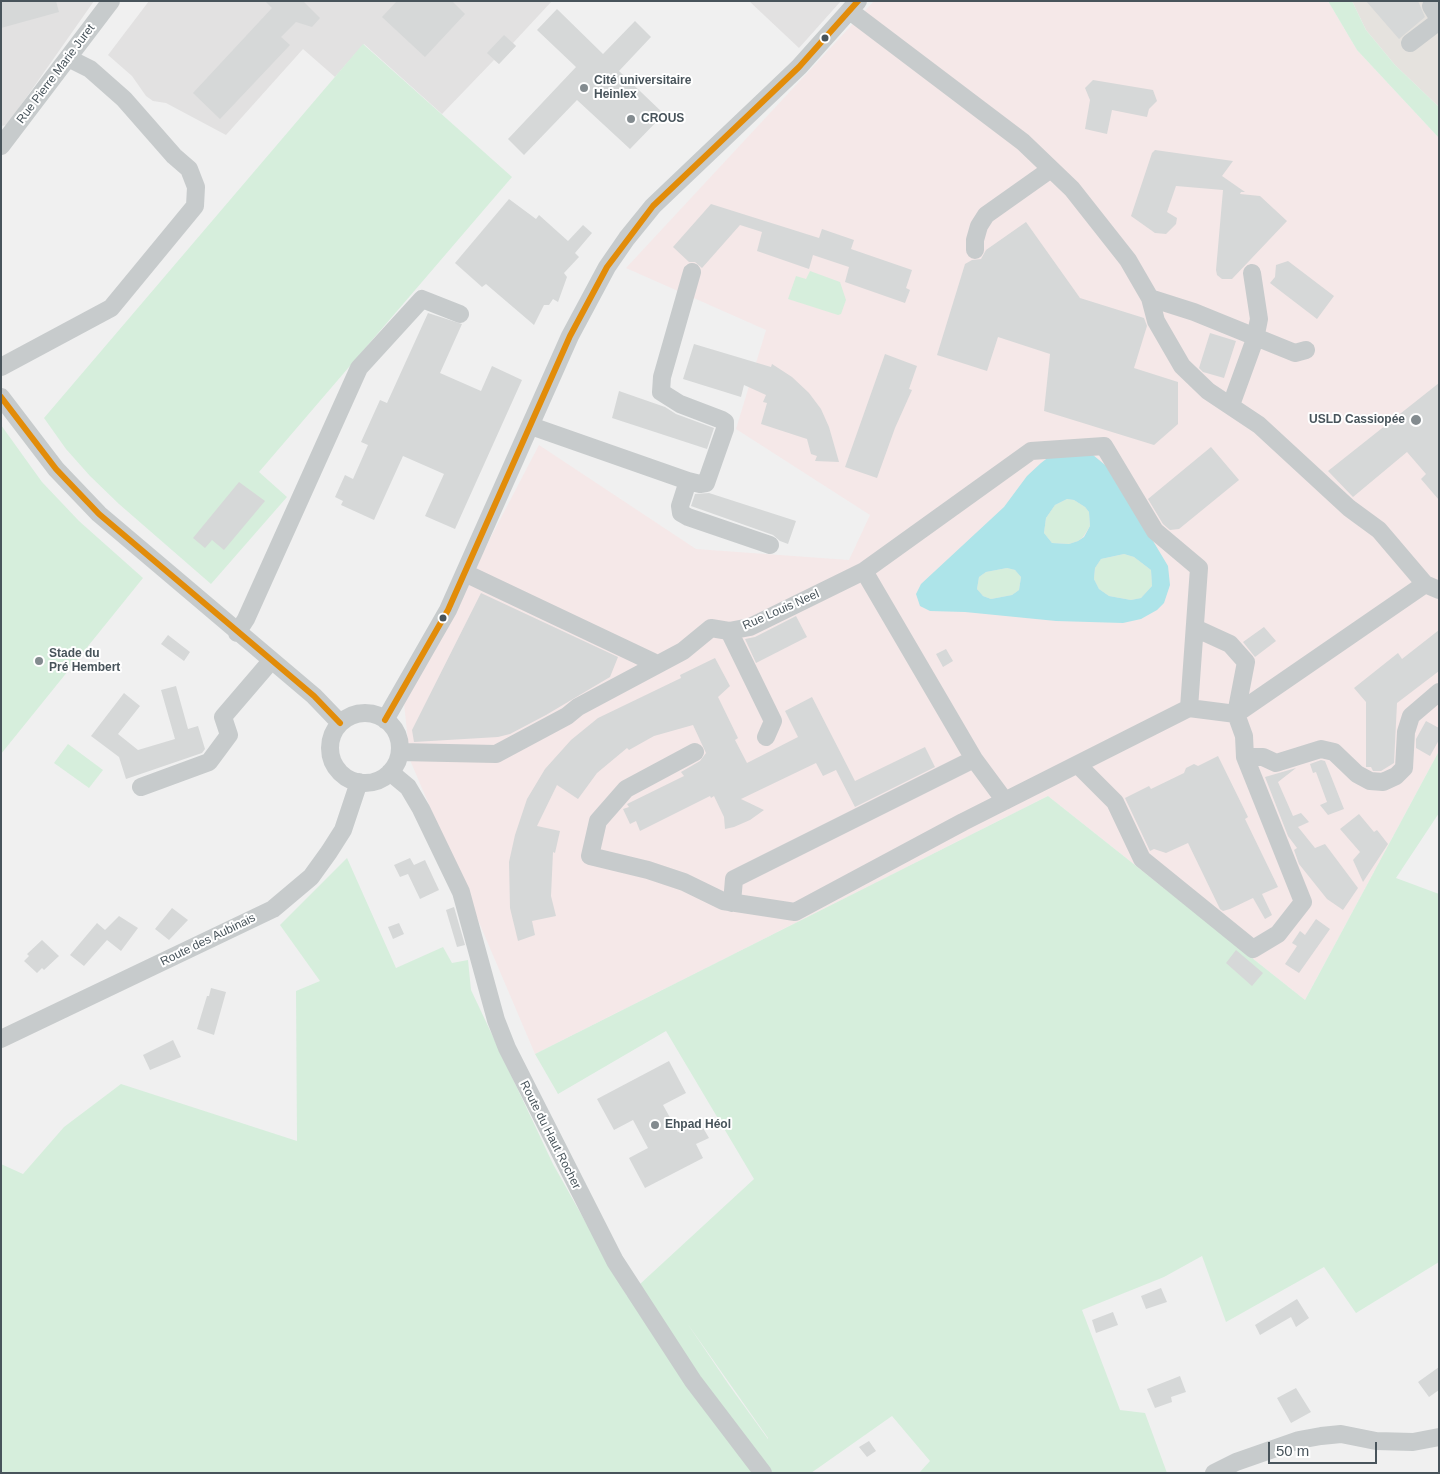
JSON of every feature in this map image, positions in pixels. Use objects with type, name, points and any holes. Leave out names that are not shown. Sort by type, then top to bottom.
[{"type":"street","name":"Rue Pierre Marie Juret","points":[[1,146],[112,1]]},
{"type":"street","points":[[1410,44],[1439,20],[1431,6],[1436,1]]},
{"type":"street","points":[[385,720],[448,610],[570,336],[607,267],[653,206],[798,68],[854,6],[1023,142],[1072,189],[1128,260],[1150,298],[1156,321],[1182,366],[1208,392],[1231,405],[1259,425],[1343,503],[1379,530],[1432,587],[1236,714],[1189,708],[856,878],[795,912],[723,901],[684,882],[648,870],[590,856],[598,821],[626,789],[694,752]]},
{"type":"street","points":[[1,367],[111,308],[195,206],[196,188],[189,169],[174,156],[124,99],[90,69],[68,58]]},
{"type":"street","points":[[975,250],[977,233],[986,215],[1051,168]]},
{"type":"street","points":[[531,426],[688,481],[700,484],[706,483],[725,429],[722,420],[680,404],[661,392],[662,378],[692,272]]},
{"type":"street","points":[[1231,405],[1255,339],[1259,319],[1252,274]]},
{"type":"street","points":[[237,633],[246,619],[359,368],[376,346],[422,298],[460,314]]},
{"type":"street","points":[[1150,298],[1194,312],[1255,339],[1295,354],[1306,350]]},
{"type":"street","points":[[1,397],[35,443],[74,489],[128,540],[319,700],[340,723]]},
{"type":"street","name":"Rue Louis Neel","points":[[400,752],[496,754],[567,716],[578,707],[683,651],[711,628],[729,631],[750,627],[864,571],[1031,451],[1104,446],[1155,531],[1199,568],[1195,628]]},
{"type":"street","points":[[688,481],[680,506],[681,513],[688,518],[770,545]]},
{"type":"street","points":[[864,571],[974,759],[1005,801]]},
{"type":"street","points":[[465,573],[657,664]]},
{"type":"street","points":[[1078,765],[1115,802],[1142,859],[1253,949],[1278,934],[1303,902],[1245,757],[1244,736],[1236,714],[1246,662],[1230,644],[1195,628],[1189,708]]},
{"type":"street","points":[[729,631],[773,721],[766,736]]},
{"type":"street","points":[[140,787],[209,762],[229,735],[223,718],[271,661]]},
{"type":"street","points":[[1245,757],[1264,757],[1276,763],[1321,749],[1334,752],[1357,774],[1370,781],[1383,782],[1396,776],[1404,768],[1406,732],[1411,716],[1439,692]]},
{"type":"street","points":[[369,713],[385,720],[396,733],[400,752],[390,772],[373,781],[359,782],[342,773],[331,756],[331,738],[340,723],[356,714],[369,713]]},
{"type":"street","points":[[732,903],[734,879],[974,759]]},
{"type":"street","name":"Route du Haut Rocher","points":[[390,772],[408,787],[461,892],[496,1020],[507,1048],[606,1243],[656,1327],[687,1373],[763,1473]]},
{"type":"street","name":"Route des Aubinais","points":[[1,1039],[273,909],[311,877],[329,852],[343,830],[359,782]]},
{"type":"street","points":[[1214,1473],[1299,1440],[1321,1436],[1341,1434],[1376,1441],[1413,1442],[1439,1437]]},
{"type":"shaded area","points":[[1,1],[94,1],[7,125],[1,126]]},
{"type":"shaded area","points":[[149,1],[552,1],[513,43],[516,46],[499,64],[494,60],[442,114],[364,44],[335,77],[303,49],[226,135],[166,103],[153,101],[146,96],[132,76],[108,55]]},
{"type":"shaded area","points":[[749,1],[841,1],[799,48]]},
{"type":"shaded area","points":[[874,1],[1328,1],[1357,50],[1439,138],[1439,751],[1305,1000],[1048,796],[535,1054],[410,760],[404,703],[539,445],[696,549],[849,560],[870,515],[736,429],[766,330],[626,268]]},
{"type":"shaded area","points":[[1352,1],[1439,1],[1439,107],[1395,65],[1366,30]]},
{"type":"green space","points":[[1328,1],[1352,1],[1366,30],[1395,65],[1439,107],[1439,138],[1357,50]]},
{"type":"green space","points":[[363,44],[512,177],[259,472],[287,497],[211,584],[119,504],[90,476],[66,449],[44,418]]},
{"type":"green space","points":[[810,271],[840,282],[846,300],[841,314],[838,315],[788,299],[796,276],[806,279]]},
{"type":"green space","name":"Stade du Pré Hembert","points":[[1,425],[42,482],[79,521],[143,578],[1,754]]},
{"type":"green space","points":[[1067,499],[1074,500],[1085,507],[1089,512],[1090,526],[1078,541],[1069,544],[1052,543],[1044,533],[1046,518],[1055,505]]},
{"type":"green space","points":[[1124,554],[1134,557],[1151,570],[1152,586],[1141,598],[1131,600],[1109,596],[1099,589],[1094,579],[1095,568],[1101,559]]},
{"type":"green space","points":[[1007,568],[1015,570],[1021,577],[1019,590],[1012,595],[991,599],[983,596],[977,589],[979,577],[986,572]]},
{"type":"green space","points":[[68,744],[103,770],[89,788],[54,763]]},
{"type":"green space","points":[[1439,751],[1439,813],[1396,878],[1439,894],[1439,1262],[1356,1313],[1324,1267],[1226,1322],[1202,1256],[1164,1277],[1082,1310],[1120,1410],[1145,1413],[1167,1473],[919,1473],[930,1461],[892,1416],[811,1473],[1,1473],[1,1164],[23,1174],[64,1127],[121,1084],[297,1141],[296,991],[320,981],[280,925],[347,858],[396,968],[443,947],[452,963],[468,960],[471,990],[553,1164],[627,1296],[754,1179],[666,1031],[558,1094],[535,1054],[1048,796],[1305,1000]],"holes":[[[687,1323],[768,1438],[729,1385]]]},
{"type":"water","points":[[1093,455],[1110,469],[1168,566],[1170,585],[1164,603],[1157,610],[1141,619],[1123,623],[1056,621],[965,612],[930,611],[920,606],[916,594],[921,584],[1004,507],[1027,476],[1050,456]],"holes":[[[1067,499],[1074,500],[1085,507],[1089,512],[1090,526],[1084,537],[1078,541],[1069,544],[1052,543],[1044,533],[1046,518],[1055,505]],[[1124,554],[1134,557],[1151,570],[1152,586],[1141,598],[1131,600],[1109,596],[1099,589],[1094,579],[1095,568],[1101,559]],[[1007,568],[1015,570],[1021,577],[1019,590],[1012,595],[991,599],[983,596],[977,589],[979,577],[986,572]]]},
{"type":"building","points":[[1,1],[56,1],[59,12],[1,28]]},
{"type":"building","points":[[265,1],[303,1],[320,18],[312,27],[296,22],[281,37],[290,45],[220,119],[193,93],[272,8]]},
{"type":"building","points":[[397,1],[452,1],[465,14],[425,57],[382,17]]},
{"type":"building","points":[[1366,1],[1418,1],[1425,17],[1399,39]]},
{"type":"building","name":"Cité universitaire Heinlex","points":[[557,9],[603,54],[635,21],[651,37],[619,71],[664,114],[630,149],[577,100],[524,155],[508,139],[576,67],[537,30]]},
{"type":"building","points":[[504,35],[516,46],[499,64],[487,53]]},
{"type":"building","points":[[1093,80],[1153,90],[1157,101],[1149,109],[1147,117],[1112,110],[1107,134],[1085,129],[1090,100],[1085,88]]},
{"type":"building","points":[[1155,150],[1233,161],[1222,176],[1245,192],[1240,194],[1260,196],[1287,221],[1232,279],[1222,279],[1217,275],[1216,270],[1223,190],[1176,186],[1167,212],[1177,218],[1176,224],[1166,234],[1155,233],[1131,216],[1152,153]]},
{"type":"building","points":[[509,199],[536,219],[539,215],[568,241],[583,225],[592,233],[575,253],[579,257],[564,273],[567,277],[558,302],[553,299],[549,305],[544,305],[534,325],[486,284],[482,287],[455,263]]},
{"type":"building","points":[[711,204],[819,238],[822,229],[854,240],[851,249],[912,270],[906,288],[910,290],[905,303],[845,282],[849,267],[813,255],[809,269],[757,251],[762,232],[740,225],[702,268],[695,262],[689,262],[673,247]]},
{"type":"building","points":[[1026,222],[1080,298],[1144,318],[1147,326],[1134,368],[1178,382],[1178,424],[1154,445],[1044,411],[1050,354],[998,337],[987,371],[937,355],[965,264],[972,260],[981,259],[986,250]]},
{"type":"building","points":[[1288,261],[1334,296],[1317,319],[1270,283],[1275,277],[1276,265]]},
{"type":"building","points":[[428,313],[462,324],[440,373],[481,391],[492,366],[522,380],[455,529],[425,516],[444,474],[403,456],[374,520],[341,505],[343,501],[335,497],[345,475],[353,479],[368,445],[361,442],[380,400],[387,403]]},
{"type":"building","points":[[1210,333],[1236,341],[1224,378],[1203,372],[1199,368]]},
{"type":"building","points":[[694,344],[771,367],[772,364],[792,377],[809,393],[821,409],[829,427],[839,462],[815,461],[817,456],[811,454],[807,439],[761,424],[767,403],[763,402],[766,395],[744,385],[741,397],[683,379]]},
{"type":"building","points":[[885,354],[917,366],[909,389],[912,390],[895,428],[877,478],[845,467]]},
{"type":"building","points":[[1439,383],[1439,500],[1421,479],[1426,474],[1407,452],[1353,497],[1328,471]]},
{"type":"building","points":[[619,391],[665,407],[676,414],[714,428],[707,449],[612,418]]},
{"type":"building","points":[[1211,447],[1239,480],[1179,529],[1170,530],[1163,524],[1148,499]]},
{"type":"building","points":[[239,482],[265,501],[224,550],[212,540],[205,548],[193,538]]},
{"type":"building","points":[[709,493],[796,521],[788,544],[780,541],[773,535],[691,506],[695,494]]},
{"type":"building","points":[[481,593],[618,657],[610,677],[510,734],[498,737],[414,742],[412,730]]},
{"type":"building","points":[[796,616],[807,637],[756,663],[745,639],[755,637]]},
{"type":"building","points":[[1264,627],[1276,641],[1255,657],[1243,642]]},
{"type":"building","points":[[1439,630],[1439,671],[1397,703],[1394,763],[1381,771],[1373,771],[1371,767],[1366,767],[1366,702],[1354,688],[1398,653],[1402,659]]},
{"type":"building","points":[[168,635],[190,652],[184,661],[161,644]]},
{"type":"building","points":[[946,649],[953,661],[943,667],[936,654]]},
{"type":"building","points":[[715,658],[730,686],[718,697],[738,738],[735,740],[747,763],[798,737],[785,711],[812,697],[855,781],[925,747],[935,767],[855,807],[836,770],[823,776],[816,763],[741,799],[764,810],[750,820],[734,827],[725,829],[724,817],[714,796],[711,798],[710,796],[640,831],[636,821],[630,824],[623,809],[629,807],[627,804],[684,776],[681,772],[700,761],[706,753],[693,725],[654,736],[629,750],[627,748],[597,773],[578,799],[557,785],[537,826],[560,831],[555,853],[553,852],[551,896],[556,916],[532,921],[535,935],[518,941],[510,908],[509,862],[515,835],[527,799],[545,769],[571,740],[598,718],[681,678],[680,675]]},
{"type":"building","points":[[176,686],[188,729],[198,726],[205,749],[202,753],[126,779],[119,757],[91,736],[124,693],[140,706],[118,734],[138,750],[175,739],[161,690]]},
{"type":"building","points":[[1426,721],[1439,728],[1439,740],[1430,756],[1416,748],[1416,739]]},
{"type":"building","points":[[1218,756],[1248,817],[1245,819],[1278,887],[1262,894],[1272,915],[1265,919],[1253,898],[1230,909],[1223,911],[1220,909],[1188,843],[1166,853],[1154,849],[1150,851],[1125,798],[1149,786],[1151,789],[1184,773],[1186,768],[1194,764],[1198,766]]},
{"type":"building","points":[[1321,760],[1325,761],[1344,809],[1328,815],[1320,805],[1327,802],[1316,772],[1313,773],[1310,764]]},
{"type":"building","points":[[1296,768],[1278,782],[1293,816],[1301,813],[1309,822],[1298,827],[1315,848],[1325,844],[1358,888],[1343,910],[1327,899],[1299,864],[1294,850],[1297,848],[1288,836],[1265,777]]},
{"type":"building","points":[[1359,814],[1374,832],[1377,830],[1388,844],[1363,882],[1353,860],[1360,852],[1340,829]]},
{"type":"building","points":[[410,858],[414,865],[425,860],[439,890],[420,899],[408,874],[400,877],[394,865]]},
{"type":"building","points":[[454,907],[465,945],[457,947],[446,910]]},
{"type":"building","points":[[172,908],[188,920],[169,940],[155,929]]},
{"type":"building","points":[[119,916],[138,928],[121,951],[107,940],[84,966],[70,955],[97,923],[105,930]]},
{"type":"building","points":[[1316,919],[1330,929],[1299,973],[1285,964],[1297,946],[1292,943],[1300,931],[1305,935]]},
{"type":"building","points":[[399,923],[404,934],[393,939],[388,927]]},
{"type":"building","points":[[42,940],[59,956],[44,970],[42,968],[37,973],[24,961],[29,956],[27,954]]},
{"type":"building","points":[[1236,950],[1263,973],[1252,986],[1226,963]]},
{"type":"building","points":[[211,988],[226,992],[214,1035],[197,1029]]},
{"type":"building","points":[[173,1040],[181,1057],[150,1070],[143,1055]]},
{"type":"building","name":"Ehpad Héol","points":[[669,1061],[686,1093],[663,1105],[678,1132],[699,1121],[709,1138],[696,1144],[703,1158],[645,1188],[629,1158],[648,1148],[633,1120],[614,1130],[597,1099]]},
{"type":"building","points":[[1161,1288],[1167,1302],[1146,1309],[1141,1296]]},
{"type":"building","points":[[1297,1299],[1309,1318],[1296,1327],[1291,1317],[1260,1335],[1255,1325]]},
{"type":"building","points":[[1113,1312],[1118,1325],[1096,1333],[1092,1320]]},
{"type":"building","points":[[1439,1367],[1439,1390],[1429,1397],[1418,1382]]},
{"type":"building","points":[[1180,1376],[1186,1392],[1171,1397],[1172,1402],[1155,1408],[1147,1389]]},
{"type":"building","points":[[1296,1388],[1311,1412],[1291,1423],[1277,1398]]},
{"type":"building","points":[[869,1441],[876,1451],[867,1457],[859,1447]]},
{"type":"transit line","points":[[385,720],[448,610],[570,336],[607,267],[653,206],[799,67],[858,1]]},
{"type":"transit line","points":[[1,397],[56,469],[99,514],[314,696],[340,723]]},
{"type":"place","name":"Cité universitaire Heinlex","points":[[584,88]]},
{"type":"place","name":"CROUS","points":[[631,119]]},
{"type":"place","name":"USLD Cassiopée","points":[[1416,420]]},
{"type":"place","name":"Stade du Pré Hembert","points":[[39,661]]},
{"type":"place","name":"Ehpad Héol","points":[[655,1125]]}]
